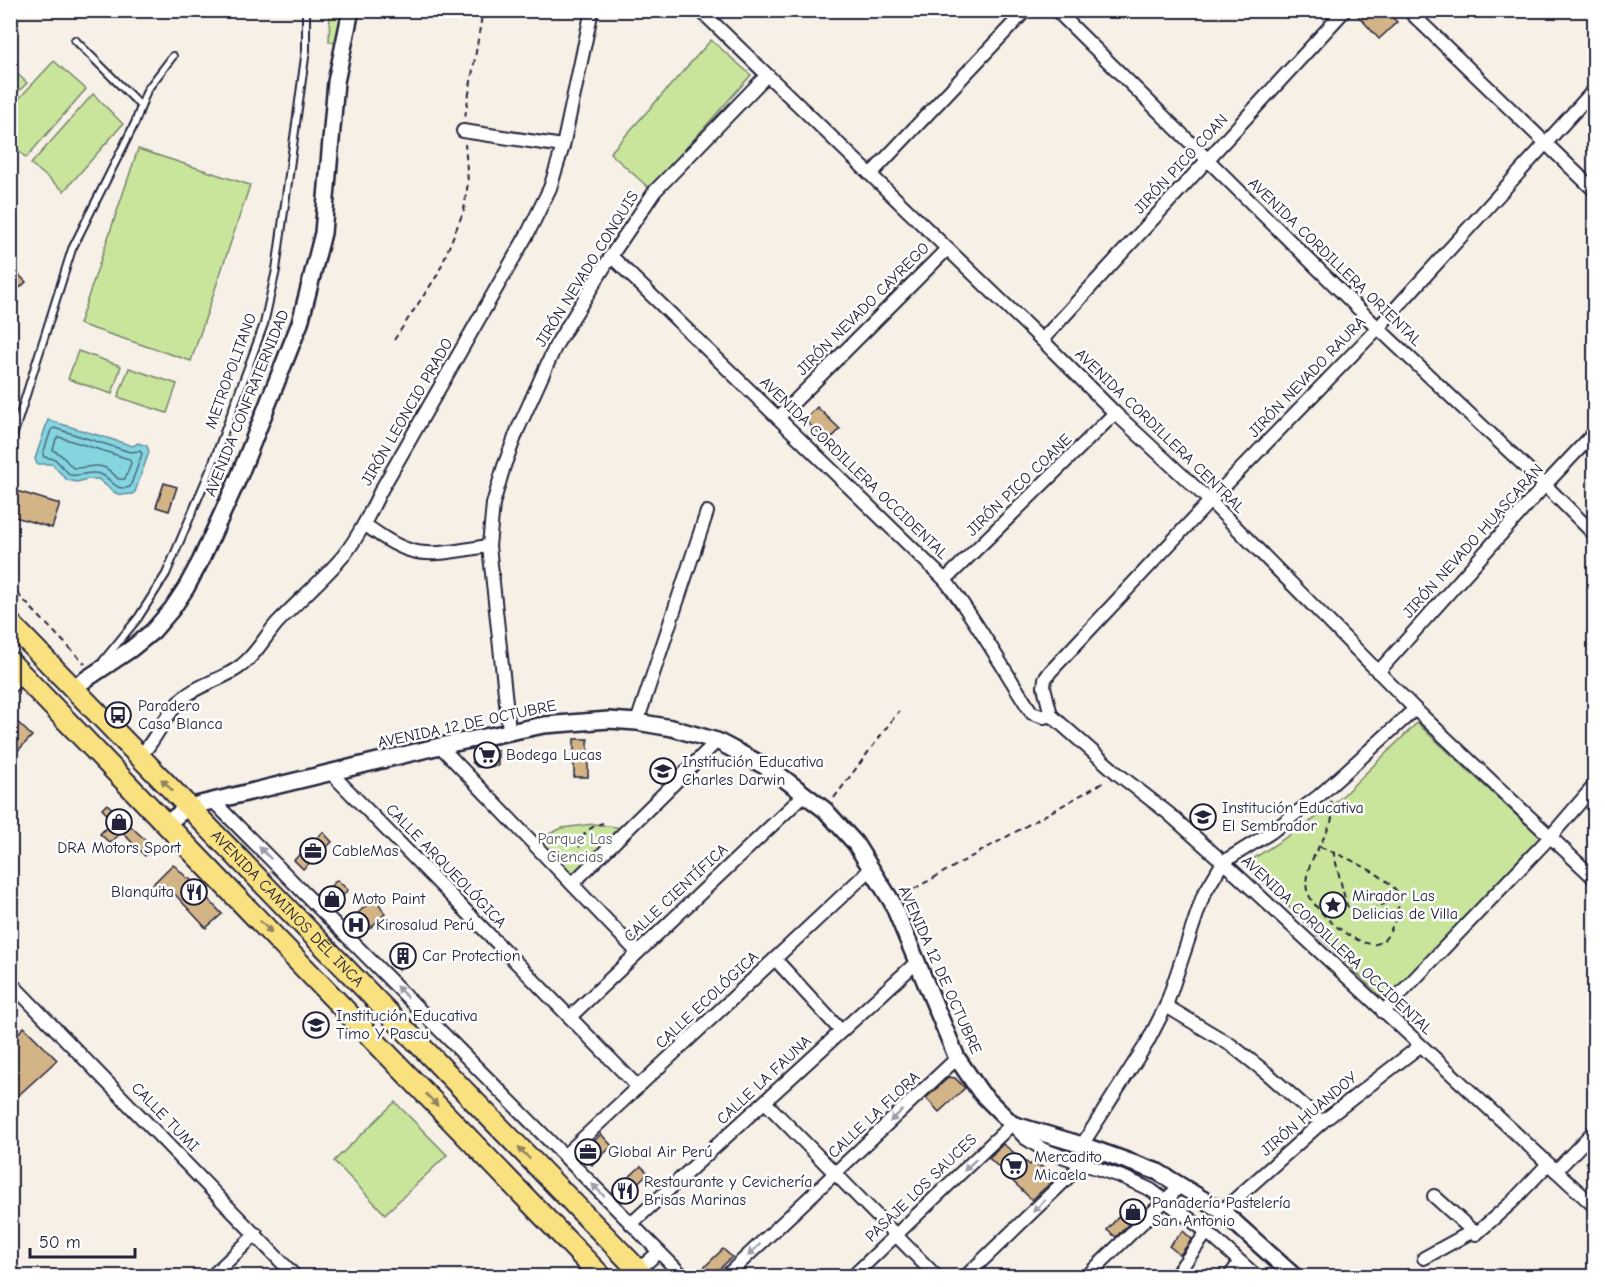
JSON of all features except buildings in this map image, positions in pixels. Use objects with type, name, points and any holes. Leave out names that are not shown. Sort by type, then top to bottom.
[{"type":"main road","name":"AVENIDA CAMINOS DEL INCA","points":[[10,623],[64,698],[166,824],[601,1276]]},
{"type":"main road","name":"AVENIDA CAMINOS DEL INCA","points":[[15,674],[64,698],[140,756],[637,1274]]},
{"type":"street","name":"AVENIDA CONFRATERNIDAD","points":[[64,698],[93,673],[131,649],[153,631],[172,609],[186,588],[238,479],[300,323],[322,234],[336,82],[351,10]]},
{"type":"street","name":"JIRÓN LEONCIO PRADO","points":[[140,756],[151,745],[168,716],[182,699],[199,686],[230,673],[244,664],[275,625],[345,554],[364,524],[528,233],[549,188],[563,146],[592,10]]},
{"type":"street","name":"AVENIDA CORDILLERA CENTRAL","points":[[700,10],[1115,413],[1210,501],[1415,709],[1594,878]]},
{"type":"street","points":[[871,174],[1026,10]]},
{"type":"street","name":"AVENIDA CORDILLERA ORIENTAL","points":[[1056,10],[1378,328],[1594,534]]},
{"type":"street","name":"JIRÓN PICO COAN","points":[[1042,340],[1345,10]]},
{"type":"street","points":[[1408,10],[1594,190]]},
{"type":"street","name":"JIRÓN NEVADO CONQUIS","points":[[509,730],[489,546],[493,504],[518,429],[556,345],[611,256],[655,191],[767,75]]},
{"type":"street","name":"JIRÓN NEVADO RAURA","points":[[1051,715],[1044,687],[1045,679],[1050,672],[1210,501],[1378,328],[1594,90]]},
{"type":"street","points":[[463,131],[563,146]]},
{"type":"street","name":"JIRÓN NEVADO CAYREGO","points":[[778,418],[947,249]]},
{"type":"street","name":"AVENIDA CORDILLERA OCCIDENTAL","points":[[611,256],[945,580],[970,612],[1032,713],[1044,717],[1051,715],[1118,774],[1168,813],[1594,1206]]},
{"type":"street","name":"JIRÓN PICO COANE","points":[[945,580],[1115,413]]},
{"type":"street","name":"JIRÓN NEVADO HUASCARÁN","points":[[1378,672],[1594,433]]},
{"type":"street","points":[[637,722],[707,512]]},
{"type":"street","points":[[364,524],[382,537],[409,550],[441,552],[489,546]]},
{"type":"street","points":[[1082,1145],[1147,1043],[1166,1006],[1203,896],[1223,862],[1270,833],[1323,792],[1415,709]]},
{"type":"street","name":"AVENIDA 12 DE OCTUBRE","points":[[166,824],[188,807],[509,730],[576,721],[609,720],[672,728],[717,741],[774,771],[825,810],[855,843],[892,902],[957,1058],[981,1093],[1012,1124],[1034,1145],[1081,1165],[1125,1178],[1151,1190],[1207,1232],[1256,1276]]},
{"type":"street","points":[[572,884],[717,741]]},
{"type":"street","points":[[441,746],[637,952]]},
{"type":"street","name":"CALLE ARQUEOLÓGICA","points":[[330,772],[638,1087]]},
{"type":"street","points":[[1383,1012],[1551,836],[1594,786]]},
{"type":"street","name":"CALLE CIENTÍFICA","points":[[570,1017],[805,794]]},
{"type":"street","points":[[213,801],[683,1276]]},
{"type":"street","name":"CALLE ECOLÓGICA","points":[[564,1156],[872,868]]},
{"type":"street","points":[[775,959],[841,1031]]},
{"type":"street","name":"CALLE LA FAUNA","points":[[632,1224],[918,962]]},
{"type":"street","name":"CALLE TUMI","points":[[10,982],[296,1276]]},
{"type":"street","points":[[1166,1006],[1231,1045],[1322,1122]]},
{"type":"street","name":"JIRÓN HUANDOY","points":[[1222,1211],[1322,1122],[1420,1046]]},
{"type":"street","name":"CALLE LA FLORA","points":[[726,1276],[957,1058]]},
{"type":"street","points":[[765,1102],[936,1276]]},
{"type":"street","name":"AVENIDA 12 DE OCTUBRE","points":[[1012,1124],[1131,1161],[1158,1172],[1222,1211],[1294,1276]]},
{"type":"street","name":"PASAJE LOS SAUCES","points":[[853,1276],[1012,1124]]},
{"type":"street","points":[[1434,1196],[1476,1234],[1594,1131]]},
{"type":"street","points":[[966,1276],[1081,1165]]},
{"type":"street","points":[[1087,1276],[1181,1185]]},
{"type":"street","points":[[1424,1258],[1473,1231]]},
{"type":"street","points":[[1175,1276],[1207,1232]]},
{"type":"street","points":[[212,1276],[256,1234]]},
{"type":"street","points":[[637,1274],[659,1252]]},
{"type":"street","points":[[1230,1276],[1240,1262]]},
{"type":"lane","name":"METROPOLITANO","points":[[93,673],[138,618],[166,574],[211,468],[264,324],[276,270],[305,62],[306,10]]},
{"type":"lane","points":[[75,40],[141,106]]},
{"type":"lane","points":[[10,446],[72,249],[135,123],[147,90],[173,56]]},
{"type":"path","points":[[394,340],[438,274],[464,210],[468,182],[463,131],[483,10]]},
{"type":"path","points":[[825,810],[899,711]]},
{"type":"path","points":[[892,902],[1118,774]]},
{"type":"path","points":[[1320,847],[1333,851],[1381,878],[1395,889],[1399,896],[1394,924],[1388,936],[1383,940],[1376,944],[1367,942],[1340,929],[1323,916],[1307,890],[1308,874],[1332,819],[1333,804],[1323,792]]},
{"type":"path","points":[[584,872],[579,854],[580,839],[593,826],[603,823]]},
{"type":"path","points":[[1333,851],[1350,911],[1356,913],[1363,911],[1399,896]]},
{"type":"green space","points":[[330,11],[346,11],[339,43],[329,42]]},
{"type":"green space","points":[[711,40],[751,75],[650,189],[610,153]]},
{"type":"green space","points":[[54,61],[86,89],[26,158],[11,143],[11,107]]},
{"type":"green space","points":[[11,68],[27,83],[11,99]]},
{"type":"green space","points":[[93,94],[123,124],[64,191],[31,164]]},
{"type":"green space","points":[[138,149],[250,185],[191,361],[79,324]]},
{"type":"green space","points":[[78,351],[121,366],[112,394],[68,379]]},
{"type":"green space","points":[[129,368],[177,384],[167,413],[118,397]]},
{"type":"green space","points":[[1417,723],[1542,839],[1386,1002],[1245,864],[1328,810]]},
{"type":"green space","name":"Parque Las Ciencias","points":[[594,824],[623,828],[575,876],[568,873],[538,839],[562,828]]},
{"type":"green space","points":[[395,1102],[447,1155],[385,1214],[334,1161]]},
{"type":"water","points":[[48,420],[133,446],[138,443],[147,446],[149,452],[135,492],[120,495],[98,479],[77,482],[67,480],[52,464],[37,464],[35,459]]},
{"type":"place","name":"Paradero Casa Blanca","points":[[118,715]]},
{"type":"place","name":"Bodega Lucas","points":[[487,755]]},
{"type":"place","name":"Institución Educativa Charles Darwin","points":[[663,771]]},
{"type":"place","name":"Institución Educativa El Sembrador","points":[[1203,817]]},
{"type":"place","name":"DRA Motors Sport","points":[[119,822]]},
{"type":"place","name":"CableMas","points":[[313,851]]},
{"type":"place","name":"Blanquita","points":[[194,892]]},
{"type":"place","name":"Moto Paint","points":[[332,899]]},
{"type":"place","name":"Mirador Las Delicias de Villa","points":[[1333,905]]},
{"type":"place","name":"Kirosalud Perú","points":[[356,925]]},
{"type":"place","name":"Car Protection","points":[[403,956]]},
{"type":"place","name":"Institución Educativa Timo Y Pascu","points":[[316,1025]]},
{"type":"place","name":"Global Air Perú","points":[[588,1152]]},
{"type":"place","name":"Mercadito Micaela","points":[[1014,1166]]},
{"type":"place","name":"Restaurante y Cevichería Brisas Marinas","points":[[625,1191]]},
{"type":"place","name":"Panadería Pastelería San Antonio","points":[[1133,1212]]}]
